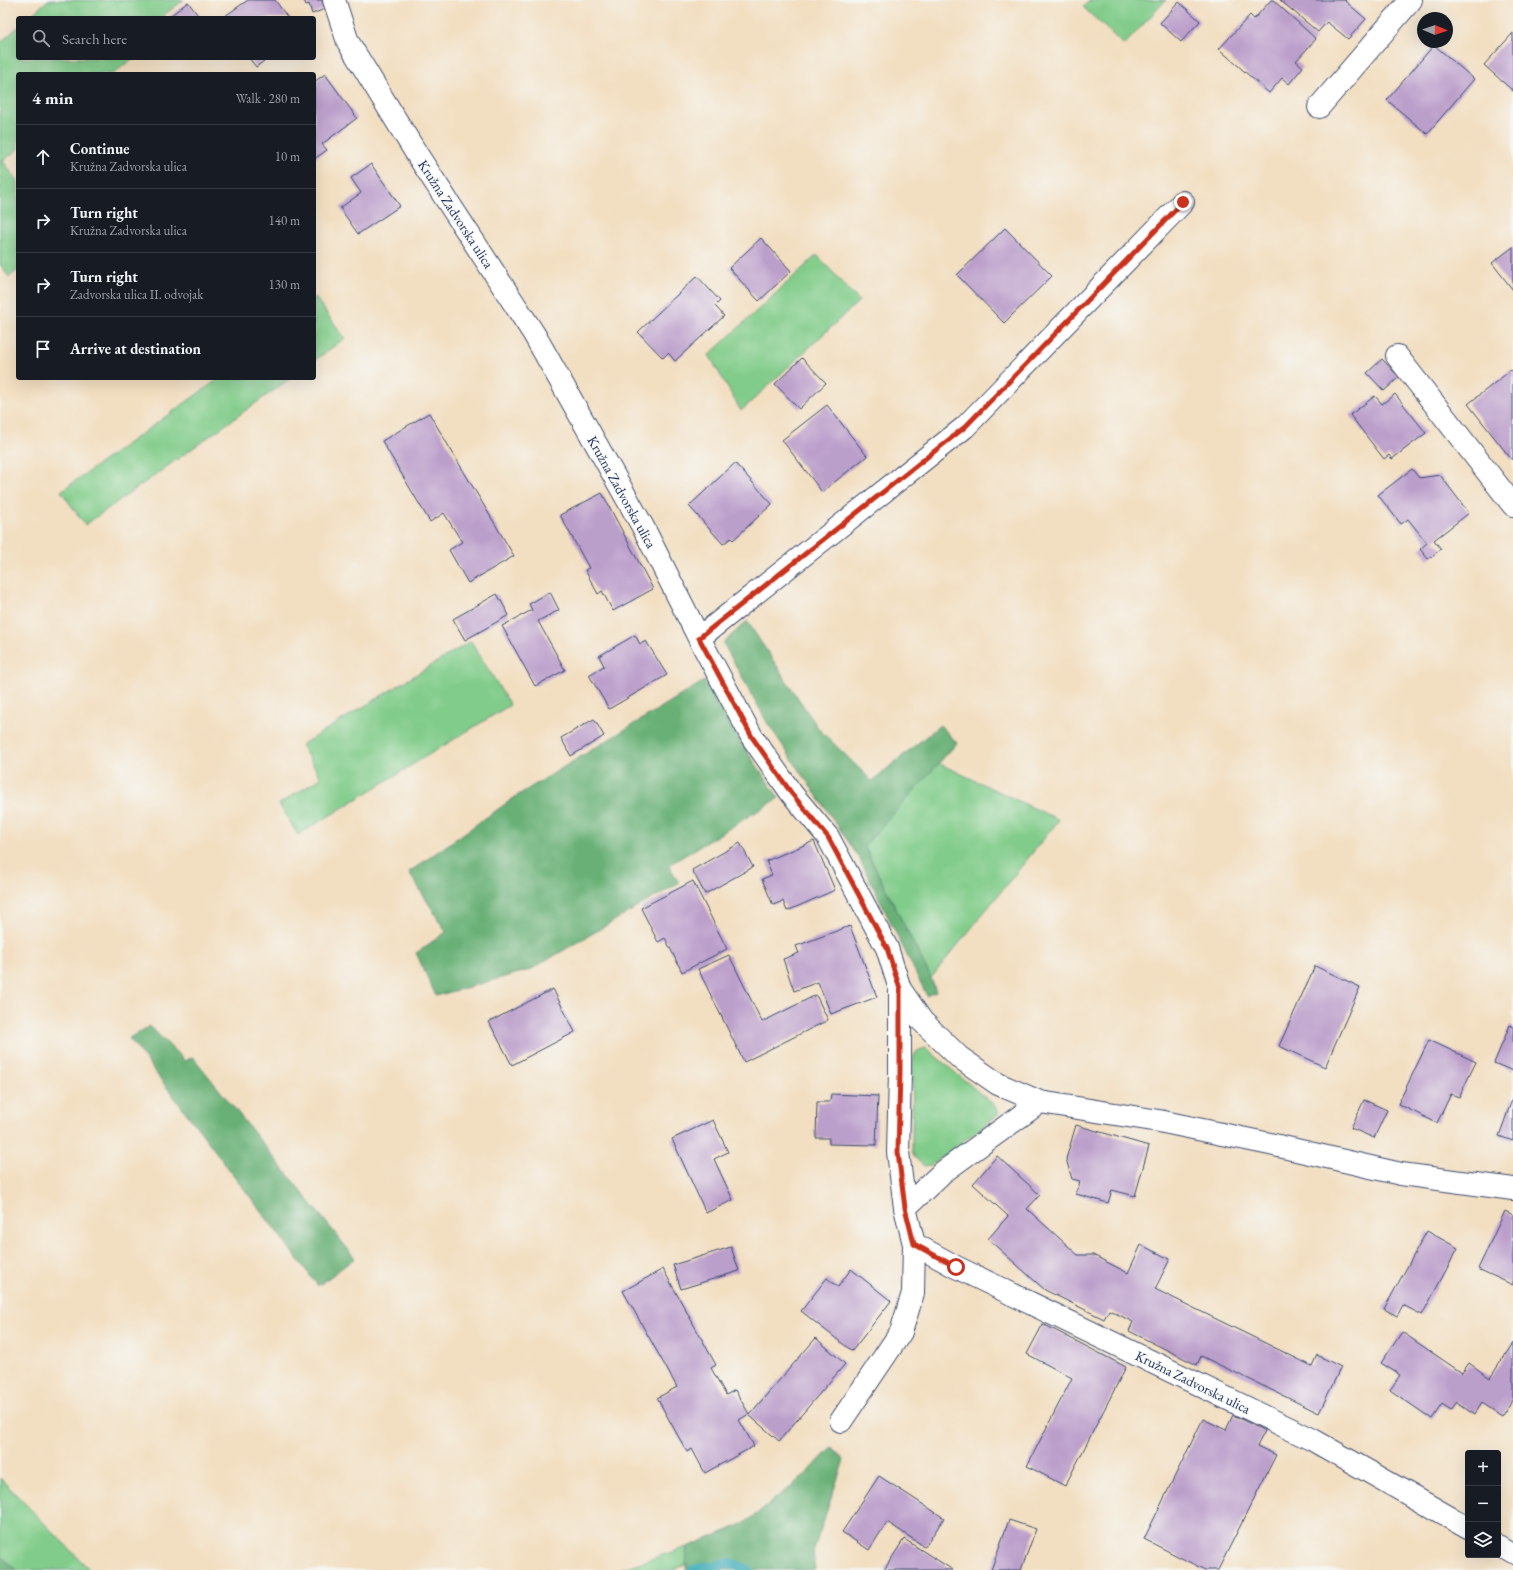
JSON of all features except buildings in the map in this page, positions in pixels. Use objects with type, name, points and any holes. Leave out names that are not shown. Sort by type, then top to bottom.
[{"type":"street","name":"Kružna Zadvorska ulica","points":[[334,0],[348,42],[418,156],[534,334],[643,527],[699,638],[752,737],[792,794],[828,837],[887,948],[900,989],[922,1021],[959,1057],[998,1084],[1040,1102],[1159,1120],[1401,1174],[1513,1189]]},
{"type":"street","points":[[1319,107],[1411,0]]},
{"type":"street","points":[[699,638],[965,427],[1183,202]]},
{"type":"street","points":[[1396,356],[1513,505]]},
{"type":"street","name":"Kružna Zadvorska ulica","points":[[841,1421],[900,1332],[913,1293],[914,1244],[905,1208],[898,1152],[900,989]]},
{"type":"street","points":[[905,1208],[943,1172],[1040,1102]]},
{"type":"street","name":"Kružna Zadvorska ulica","points":[[914,1244],[956,1267],[1313,1440],[1465,1526]]},
{"type":"street","points":[[1501,1547],[1513,1554]]},
{"type":"green space","points":[[48,0],[184,0],[165,16],[30,16]]},
{"type":"green space","points":[[1090,0],[1166,0],[1124,45],[1083,7]]},
{"type":"green space","points":[[16,29],[16,60],[130,60],[116,72],[16,72],[16,151],[3,161],[16,179],[16,272],[9,277],[0,264],[0,43]]},
{"type":"green space","points":[[817,255],[859,301],[741,411],[709,355]]},
{"type":"green space","points":[[316,299],[345,338],[316,360]]},
{"type":"green space","points":[[217,380],[288,380],[85,525],[61,491]]},
{"type":"green space","points":[[747,621],[818,728],[872,781],[940,725],[957,743],[864,846],[931,978],[936,992],[927,996],[858,856],[768,724],[723,643]]},
{"type":"green space","points":[[471,641],[510,705],[298,835],[279,804],[321,778],[301,745]]},
{"type":"green space","points":[[704,681],[742,744],[779,798],[669,865],[679,883],[530,970],[436,996],[416,953],[446,932],[409,872],[518,795]]},
{"type":"green space","points":[[938,763],[1059,820],[931,978],[864,846]]},
{"type":"green space","points":[[150,1026],[185,1061],[193,1057],[355,1258],[318,1286],[129,1038]]},
{"type":"green space","points":[[926,1048],[994,1105],[998,1111],[998,1115],[932,1165],[924,1166],[915,1158],[912,1151],[913,1059],[917,1051]]},
{"type":"green space","points":[[832,1447],[844,1460],[813,1552],[815,1570],[686,1570],[687,1547],[745,1523],[806,1474]]},
{"type":"green space","points":[[0,1478],[90,1570],[16,1570],[0,1555]]},
{"type":"green space","points":[[687,1547],[687,1564],[674,1570],[617,1570]]},
{"type":"green space","points":[[0,1555],[16,1570],[0,1570]]},
{"type":"waterway","points":[[693,1570],[730,1563],[748,1570]]},
{"type":"route","points":[[956,1267],[914,1244],[905,1208],[898,1152],[900,989],[887,948],[828,837],[792,794],[752,737],[699,638],[965,427],[1183,202]]}]
